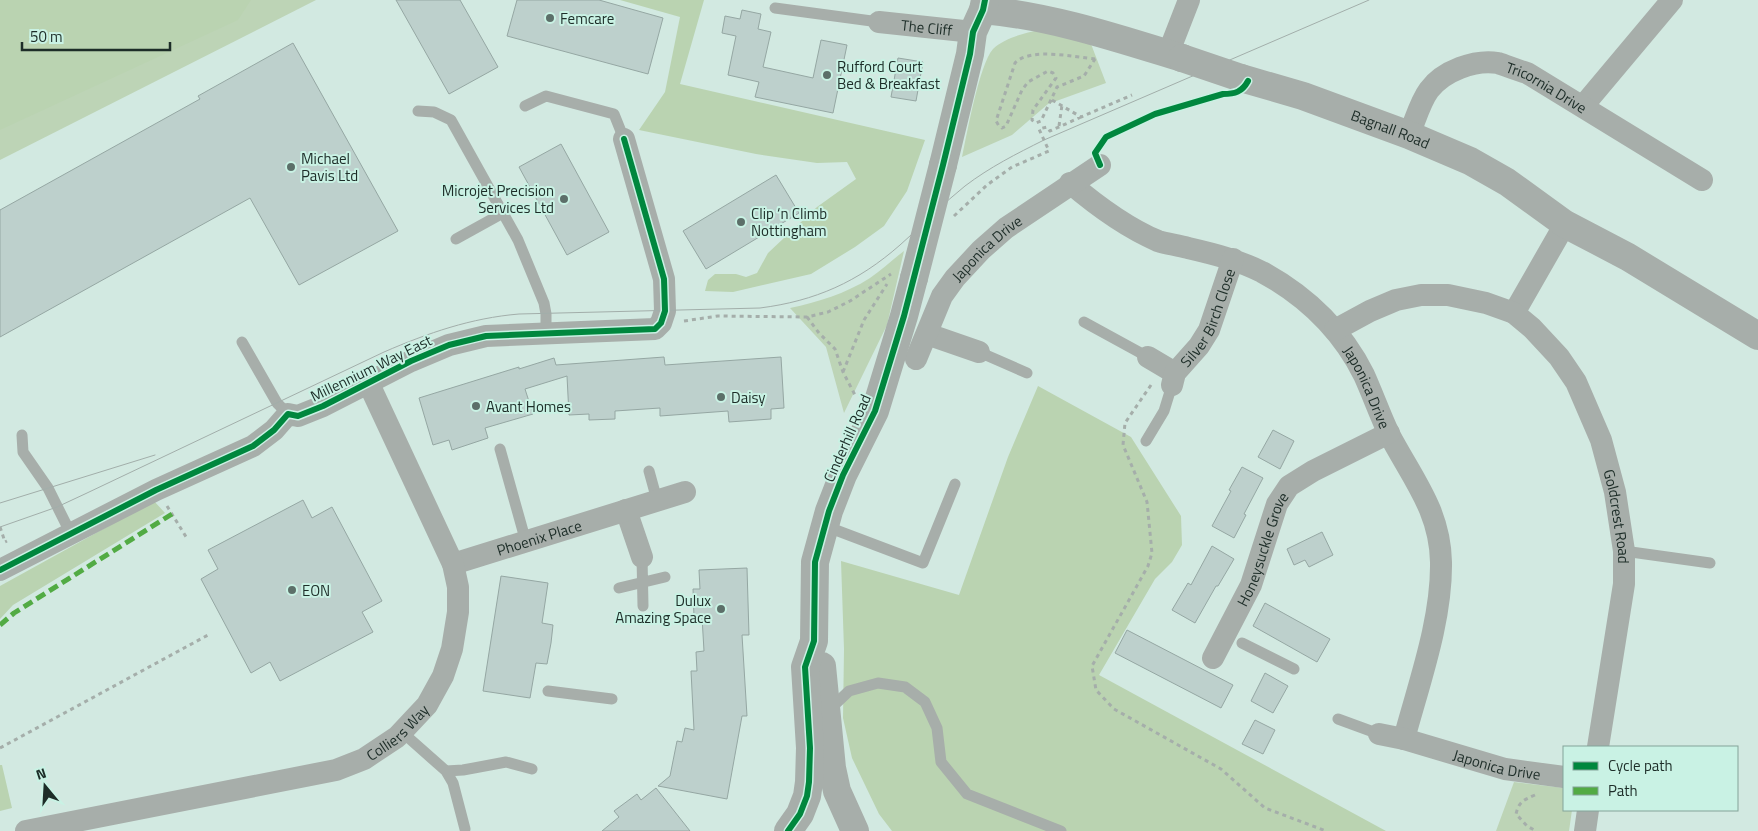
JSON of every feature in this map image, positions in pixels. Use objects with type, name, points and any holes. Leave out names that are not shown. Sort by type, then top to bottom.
[{"type":"street","points":[[1175,56],[1189,0]]},
{"type":"street","points":[[1583,106],[1672,0]]},
{"type":"street","name":"Bagnall Road","points":[[980,14],[1015,12],[1098,33],[1303,96],[1409,135],[1470,161],[1507,182],[1565,224],[1628,257],[1758,336]]},
{"type":"street","name":"The Cliff","points":[[879,22],[980,14]]},
{"type":"street","name":"Cinderhill Road","points":[[788,831],[800,814],[807,796],[809,782],[810,748],[805,667],[814,641],[815,562],[825,526],[843,475],[875,411],[904,316],[944,165],[980,14]]},
{"type":"street","name":"Tricornia Drive","points":[[1409,135],[1428,91],[1438,79],[1460,68],[1474,64],[1496,63],[1527,73],[1702,180]]},
{"type":"street","points":[[624,139],[664,279],[665,311],[661,323],[655,329]]},
{"type":"street","name":"Japonica Drive","points":[[916,359],[942,296],[955,278],[981,250],[1006,228],[1070,183],[1100,165]]},
{"type":"street","name":"Japonica Drive","points":[[1070,183],[1098,206],[1128,226],[1160,242],[1233,258],[1295,291],[1335,330],[1351,351],[1389,433],[1430,507],[1438,534],[1441,561],[1440,593],[1433,630],[1404,739]]},
{"type":"street","points":[[1514,313],[1565,224]]},
{"type":"street","name":"Silver Birch Close","points":[[1148,357],[1168,379],[1199,346],[1209,330],[1233,258]]},
{"type":"street","name":"Goldcrest Road","points":[[1335,330],[1370,311],[1396,300],[1421,295],[1448,295],[1486,302],[1514,313],[1532,328],[1559,357],[1576,382],[1590,410],[1601,440],[1615,492],[1624,551],[1624,584],[1598,746]]},
{"type":"street","name":"Millennium Way East","points":[[288,414],[298,416],[323,406],[411,361],[449,345],[486,336],[655,329]]},
{"type":"street","points":[[927,334],[980,352]]},
{"type":"street","name":"Colliers Way","points":[[26,831],[81,826],[336,770],[372,755],[397,737],[427,705],[443,676],[452,649],[458,612],[458,587],[453,564],[368,382]]},
{"type":"street","points":[[0,570],[156,490],[254,446],[274,430],[288,414]]},
{"type":"street","name":"Honeysuckle Grove","points":[[1213,658],[1234,638],[1277,504],[1289,486],[1312,471],[1389,433]]},
{"type":"street","name":"Phoenix Place","points":[[453,564],[685,492]]},
{"type":"street","points":[[626,510],[642,557]]},
{"type":"street","name":"Cinderhill Road","points":[[814,641],[822,664],[832,768],[837,791],[856,831]]},
{"type":"street","name":"Japonica Drive","points":[[1379,734],[1404,739],[1505,769],[1563,777]]},
{"type":"street","points":[[1586,831],[1588,811]]},
{"type":"lane","points":[[775,8],[879,22]]},
{"type":"lane","points":[[525,106],[546,96],[614,114],[624,139]]},
{"type":"lane","points":[[418,111],[434,112],[450,120],[518,240],[541,294],[546,314],[546,333]]},
{"type":"lane","points":[[456,239],[503,213]]},
{"type":"lane","points":[[1084,322],[1148,357]]},
{"type":"lane","points":[[242,342],[277,403],[288,414]]},
{"type":"lane","points":[[980,352],[1027,373]]},
{"type":"lane","points":[[1146,441],[1164,411],[1168,379]]},
{"type":"lane","points":[[22,435],[23,452],[48,488],[71,534]]},
{"type":"lane","points":[[500,449],[526,542]]},
{"type":"lane","points":[[649,470],[657,500]]},
{"type":"lane","points":[[825,526],[923,563],[954,484]]},
{"type":"lane","points":[[1624,551],[1710,562]]},
{"type":"lane","points":[[642,557],[641,583],[643,606]]},
{"type":"lane","points":[[619,588],[665,577]]},
{"type":"lane","points":[[1234,638],[1294,669]]},
{"type":"lane","points":[[827,712],[849,691],[878,683],[905,687],[925,702],[937,728],[941,762],[967,794],[1060,831]]},
{"type":"lane","points":[[548,692],[612,699]]},
{"type":"lane","points":[[1338,719],[1379,734]]},
{"type":"lane","points":[[402,732],[446,771],[453,783],[465,829]]},
{"type":"lane","points":[[446,771],[463,770],[506,762],[532,769]]},
{"type":"path","points":[[1084,76],[1057,87],[1041,121],[1036,123],[1032,120],[1033,110],[1056,78],[1053,73],[1048,71],[1028,82],[1022,90],[1006,126],[1002,128],[996,122],[1015,63],[1018,59],[1039,53],[1095,59]]},
{"type":"path","points":[[951,218],[987,185],[1012,167],[1048,152],[1039,129],[1047,127],[1050,131],[1132,94]]},
{"type":"path","points":[[1052,100],[1081,117]]},
{"type":"path","points":[[1059,126],[1062,105]]},
{"type":"path","points":[[655,329],[686,320],[718,316],[807,317],[828,312],[850,301],[894,272],[864,320],[843,372]]},
{"type":"path","points":[[807,317],[819,333],[835,349],[843,372],[856,396],[875,411]]},
{"type":"path","points":[[1168,379],[1125,423],[1123,445],[1147,502],[1152,552],[1148,566],[1092,666],[1096,690],[1114,709],[1221,769],[1265,808],[1326,831]]},
{"type":"path","points":[[156,490],[188,540]]},
{"type":"path","points":[[0,748],[208,635]]},
{"type":"path","points":[[1536,831],[1526,826],[1516,814],[1518,804],[1524,799],[1537,794],[1540,773]]},
{"type":"green space","points":[[0,0],[316,0],[0,160]]},
{"type":"green space","points":[[0,0],[251,0],[238,20],[0,130]]},
{"type":"green space","points":[[620,0],[704,0],[680,84],[925,140],[907,191],[884,226],[855,247],[811,274],[733,292],[705,291],[708,280],[715,274],[736,274],[746,277],[757,273],[768,253],[817,207],[856,179],[847,162],[817,163],[756,154],[639,130],[665,92],[680,17]]},
{"type":"green space","points":[[1039,30],[1091,44],[1106,83],[1048,104],[1012,135],[962,157],[978,84],[988,57],[993,49],[1003,42],[1021,34]]},
{"type":"green space","points":[[904,251],[887,325],[844,413],[826,347],[790,308],[821,300],[861,284]]},
{"type":"green space","points":[[1038,386],[1131,437],[1181,516],[1182,545],[1172,562],[1155,579],[1099,675],[1386,831],[892,831],[879,814],[852,758],[843,718],[844,649],[841,561],[959,595],[1008,457]]},
{"type":"green space","points":[[154,501],[165,513],[13,605],[0,619],[0,586]]},
{"type":"green space","points":[[0,765],[2,765],[12,808],[0,811]]},
{"type":"green space","points":[[1514,782],[1563,788],[1563,811],[1572,811],[1569,831],[1496,831]]},
{"type":"building","points":[[396,0],[460,0],[498,67],[449,94]]},
{"type":"building","points":[[517,0],[599,0],[663,18],[648,74],[507,36]]},
{"type":"building","points":[[742,10],[761,14],[758,29],[771,32],[763,67],[813,78],[821,40],[847,45],[833,113],[755,97],[759,82],[728,75],[736,36],[722,33],[725,16],[740,19]]},
{"type":"building","points":[[293,43],[398,231],[299,285],[250,198],[0,337],[0,210],[200,99],[198,96]]},
{"type":"building","points":[[898,58],[923,62],[916,101],[891,97]]},
{"type":"building","name":"Microjet Precision Services Ltd","points":[[561,144],[609,232],[567,255],[519,167]]},
{"type":"building","name":"Clip ‘n Climb Nottingham","points":[[776,175],[799,213],[706,269],[683,231]]},
{"type":"building","points":[[664,357],[665,365],[781,357],[784,408],[771,409],[771,419],[729,422],[728,411],[660,416],[660,408],[615,411],[615,419],[589,420],[589,414],[569,415],[567,376],[525,389],[533,414],[485,428],[488,438],[452,450],[449,440],[433,445],[419,398],[554,358],[556,365]]},
{"type":"building","points":[[1273,430],[1294,441],[1280,469],[1258,457]]},
{"type":"building","points":[[1242,467],[1263,478],[1234,538],[1212,526]]},
{"type":"building","name":"EON","points":[[303,500],[312,518],[332,507],[382,601],[362,612],[373,632],[280,681],[270,662],[251,673],[201,579],[218,569],[208,550]]},
{"type":"building","points":[[1322,532],[1333,555],[1309,567],[1305,560],[1294,565],[1287,549]]},
{"type":"building","points":[[1212,546],[1234,559],[1195,623],[1172,610],[1188,583],[1191,585]]},
{"type":"building","points":[[747,568],[749,635],[742,635],[747,716],[742,716],[727,799],[658,786],[670,776],[677,741],[682,742],[685,728],[694,730],[691,671],[697,671],[696,652],[704,651],[702,617],[694,617],[693,589],[700,589],[699,570]]},
{"type":"building","points":[[501,576],[548,583],[542,623],[553,625],[551,643],[547,664],[536,663],[530,698],[483,691]]},
{"type":"building","points":[[1265,603],[1330,639],[1317,662],[1253,626]]},
{"type":"building","points":[[1127,630],[1233,685],[1221,708],[1115,653]]},
{"type":"building","points":[[1265,673],[1288,686],[1273,713],[1251,701]]},
{"type":"building","points":[[1255,720],[1275,730],[1263,754],[1242,744]]},
{"type":"building","points":[[656,788],[690,831],[602,831],[619,817],[614,811],[637,794],[641,800]]},
{"type":"tram line","points":[[0,527],[57,507],[384,352],[450,327],[484,319],[519,314],[760,308],[780,305],[817,295],[852,279],[884,258],[965,186],[1013,156],[1044,140],[1369,0]]},
{"type":"tram line","points":[[0,503],[155,455]]},
{"type":"marked path","points":[[0,625],[14,613],[172,514]]},
{"type":"cycle path","points":[[788,831],[800,814],[807,796],[809,782],[810,748],[805,667],[814,641],[815,562],[829,511],[843,475],[875,411],[904,316],[970,54],[973,32],[983,10],[985,0]]},
{"type":"cycle path","points":[[1100,165],[1095,153],[1106,137],[1155,114],[1223,94],[1238,92],[1248,81]]},
{"type":"cycle path","points":[[0,570],[156,490],[253,446],[274,430],[288,414],[298,416],[323,406],[411,361],[449,345],[486,336],[655,329],[661,323],[665,311],[664,279],[624,139]]},
{"type":"place","name":"Femcare","points":[[550,18]]},
{"type":"place","name":"Rufford Court Bed & Breakfast","points":[[827,75]]},
{"type":"place","name":"Michael Pavis Ltd","points":[[291,167]]},
{"type":"place","name":"Microjet Precision Services Ltd","points":[[564,199]]},
{"type":"place","name":"Clip ‘n Climb Nottingham","points":[[741,222]]},
{"type":"place","name":"Daisy","points":[[721,397]]},
{"type":"place","name":"Avant Homes","points":[[476,406]]},
{"type":"place","name":"EON","points":[[292,590]]},
{"type":"place","name":"Dulux Amazing Space","points":[[721,609]]}]
